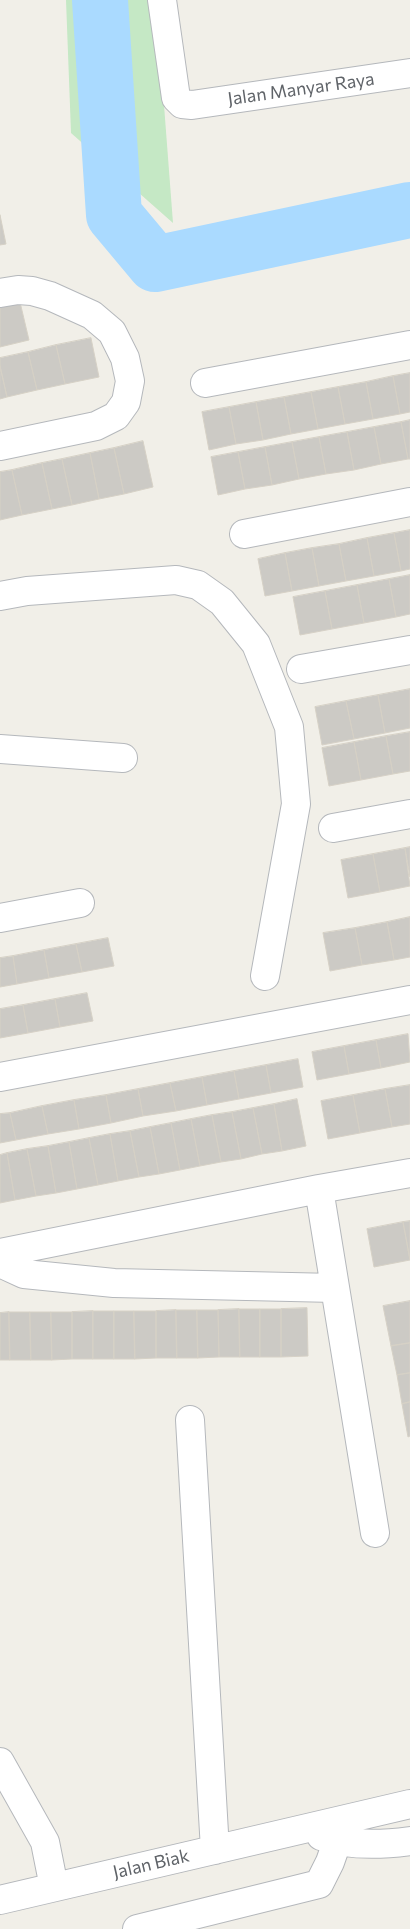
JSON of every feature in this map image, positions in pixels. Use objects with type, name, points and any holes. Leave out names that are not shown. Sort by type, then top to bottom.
[{"type":"street","name":"Jalan Manyar Raya","points":[[162,0],[176,98],[182,104],[192,105],[410,73]]},
{"type":"street","points":[[0,293],[32,290],[92,315],[112,332],[125,358],[130,381],[126,402],[116,416],[103,423],[0,446]]},
{"type":"street","points":[[205,383],[410,345]]},
{"type":"street","points":[[244,534],[410,502]]},
{"type":"street","points":[[0,596],[27,591],[176,580],[198,585],[222,602],[256,644],[289,727],[296,804],[265,976]]},
{"type":"street","points":[[301,669],[410,650]]},
{"type":"street","points":[[0,749],[123,758]]},
{"type":"street","points":[[333,828],[410,814]]},
{"type":"street","points":[[0,918],[80,903]]},
{"type":"street","points":[[0,1077],[410,1000]]},
{"type":"street","points":[[0,1253],[319,1189],[410,1173]]},
{"type":"street","points":[[319,1189],[375,1533]]},
{"type":"street","points":[[0,1263],[24,1274],[114,1283],[335,1288]]},
{"type":"street","points":[[190,1420],[215,1850]]},
{"type":"street","points":[[0,1762],[45,1842],[54,1887]]},
{"type":"street","name":"Jalan Biak","points":[[0,1900],[410,1804]]},
{"type":"street","points":[[303,1829],[337,1842],[361,1843],[410,1840]]},
{"type":"street","points":[[137,1929],[319,1884],[337,1842]]},
{"type":"green space","points":[[66,0],[156,0],[173,223],[71,133]]},
{"type":"building","points":[[0,215],[6,244],[0,245]]},
{"type":"building","points":[[20,302],[29,340],[0,347],[0,306]]},
{"type":"building","points":[[91,338],[99,377],[65,384],[56,345]]},
{"type":"building","points":[[56,345],[65,384],[37,390],[28,352]]},
{"type":"building","points":[[28,352],[37,390],[7,397],[0,358]]},
{"type":"building","points":[[0,366],[7,397],[0,399]]},
{"type":"building","points":[[410,373],[410,412],[400,414],[393,376]]},
{"type":"building","points":[[393,376],[400,414],[373,419],[366,382]]},
{"type":"building","points":[[366,382],[373,419],[345,424],[338,387]]},
{"type":"building","points":[[338,387],[345,424],[318,429],[311,392]]},
{"type":"building","points":[[311,392],[318,429],[291,434],[284,397]]},
{"type":"building","points":[[284,397],[291,434],[263,440],[256,402]]},
{"type":"building","points":[[256,402],[263,440],[236,444],[229,407]]},
{"type":"building","points":[[229,407],[236,444],[209,450],[202,412]]},
{"type":"building","points":[[410,420],[410,459],[408,459],[401,422]]},
{"type":"building","points":[[401,422],[408,459],[381,464],[374,427]]},
{"type":"building","points":[[374,427],[381,464],[354,470],[347,432]]},
{"type":"building","points":[[347,432],[354,470],[326,474],[319,437]]},
{"type":"building","points":[[319,437],[326,474],[299,479],[292,442]]},
{"type":"building","points":[[143,441],[153,487],[124,494],[114,448]]},
{"type":"building","points":[[292,442],[299,479],[272,485],[265,447]]},
{"type":"building","points":[[265,447],[272,485],[245,489],[238,452]]},
{"type":"building","points":[[114,448],[124,494],[99,499],[90,453]]},
{"type":"building","points":[[238,452],[245,489],[218,495],[211,457]]},
{"type":"building","points":[[90,453],[99,499],[72,505],[62,459]]},
{"type":"building","points":[[62,459],[72,505],[52,509],[42,463]]},
{"type":"building","points":[[42,463],[52,509],[22,515],[12,470]]},
{"type":"building","points":[[12,470],[22,515],[0,520],[0,472]]},
{"type":"building","points":[[410,530],[410,569],[401,571],[394,533]]},
{"type":"building","points":[[394,533],[401,571],[374,576],[367,538]]},
{"type":"building","points":[[367,538],[374,576],[346,581],[339,544]]},
{"type":"building","points":[[339,544],[346,581],[319,586],[312,548]]},
{"type":"building","points":[[312,548],[319,586],[292,591],[285,553]]},
{"type":"building","points":[[285,553],[292,591],[265,596],[258,559]]},
{"type":"building","points":[[410,575],[410,614],[396,617],[389,579]]},
{"type":"building","points":[[389,579],[396,617],[364,623],[357,585]]},
{"type":"building","points":[[357,585],[364,623],[332,629],[325,591]]},
{"type":"building","points":[[325,591],[332,629],[300,635],[293,597]]},
{"type":"building","points":[[410,689],[410,728],[385,733],[378,695]]},
{"type":"building","points":[[378,695],[385,733],[354,739],[346,701]]},
{"type":"building","points":[[346,701],[354,739],[322,745],[315,707]]},
{"type":"building","points":[[410,732],[410,771],[393,774],[386,736]]},
{"type":"building","points":[[386,736],[393,774],[361,780],[354,742]]},
{"type":"building","points":[[354,742],[361,780],[329,786],[322,748]]},
{"type":"building","points":[[410,847],[410,877],[405,848]]},
{"type":"building","points":[[405,848],[410,886],[380,892],[373,854]]},
{"type":"building","points":[[373,854],[380,892],[348,898],[341,860]]},
{"type":"building","points":[[410,917],[410,957],[394,960],[387,922]]},
{"type":"building","points":[[387,922],[394,960],[362,965],[355,928]]},
{"type":"building","points":[[355,928],[362,965],[330,971],[323,933]]},
{"type":"building","points":[[108,938],[114,966],[82,972],[76,944]]},
{"type":"building","points":[[76,944],[82,972],[49,978],[44,950]]},
{"type":"building","points":[[44,950],[49,978],[17,984],[13,956]]},
{"type":"building","points":[[13,956],[17,984],[0,987],[0,958]]},
{"type":"building","points":[[87,993],[93,1021],[60,1027],[55,999]]},
{"type":"building","points":[[55,999],[60,1027],[28,1033],[23,1005]]},
{"type":"building","points":[[23,1005],[28,1033],[0,1038],[0,1009]]},
{"type":"building","points":[[408,1034],[410,1062],[381,1068],[376,1040]]},
{"type":"building","points":[[376,1040],[381,1068],[349,1074],[344,1046]]},
{"type":"building","points":[[344,1046],[349,1074],[317,1080],[312,1052]]},
{"type":"building","points":[[298,1059],[303,1087],[271,1093],[266,1065]]},
{"type":"building","points":[[266,1065],[271,1093],[239,1099],[234,1071]]},
{"type":"building","points":[[234,1071],[239,1099],[207,1105],[202,1077]]},
{"type":"building","points":[[202,1077],[207,1105],[176,1111],[170,1083]]},
{"type":"building","points":[[170,1083],[176,1111],[143,1116],[138,1089]]},
{"type":"building","points":[[410,1085],[410,1124],[392,1127],[385,1089]]},
{"type":"building","points":[[138,1089],[143,1116],[111,1123],[106,1095]]},
{"type":"building","points":[[385,1089],[392,1127],[360,1133],[353,1095]]},
{"type":"building","points":[[106,1095],[111,1123],[79,1129],[74,1100]]},
{"type":"building","points":[[353,1095],[360,1133],[328,1139],[321,1101]]},
{"type":"building","points":[[297,1099],[306,1146],[282,1151],[274,1104]]},
{"type":"building","points":[[74,1100],[79,1129],[48,1134],[42,1106]]},
{"type":"building","points":[[274,1104],[282,1151],[262,1154],[253,1108]]},
{"type":"building","points":[[42,1106],[48,1134],[16,1140],[10,1113]]},
{"type":"building","points":[[253,1108],[262,1154],[241,1159],[232,1112]]},
{"type":"building","points":[[232,1112],[241,1159],[221,1162],[212,1115]]},
{"type":"building","points":[[10,1113],[16,1140],[0,1143],[0,1114]]},
{"type":"building","points":[[212,1115],[221,1162],[200,1166],[191,1119]]},
{"type":"building","points":[[191,1119],[200,1166],[180,1170],[171,1123]]},
{"type":"building","points":[[171,1123],[180,1170],[159,1174],[150,1127]]},
{"type":"building","points":[[150,1127],[159,1174],[139,1177],[130,1131]]},
{"type":"building","points":[[130,1131],[139,1177],[118,1181],[110,1134]]},
{"type":"building","points":[[110,1134],[118,1181],[98,1185],[89,1138]]},
{"type":"building","points":[[89,1138],[98,1185],[77,1189],[69,1142]]},
{"type":"building","points":[[69,1142],[77,1189],[56,1193],[48,1146]]},
{"type":"building","points":[[48,1146],[56,1193],[36,1196],[27,1149]]},
{"type":"building","points":[[27,1149],[36,1196],[15,1200],[7,1153]]},
{"type":"building","points":[[7,1153],[15,1200],[0,1203],[0,1155]]},
{"type":"building","points":[[410,1221],[410,1260],[403,1222]]},
{"type":"building","points":[[403,1222],[410,1260],[374,1267],[367,1229]]},
{"type":"building","points":[[410,1301],[410,1343],[391,1346],[383,1306]]},
{"type":"building","points":[[307,1308],[308,1356],[281,1357],[281,1309]]},
{"type":"building","points":[[239,1309],[260,1309],[260,1357],[240,1357]]},
{"type":"building","points":[[239,1309],[240,1357],[219,1357],[218,1310]]},
{"type":"building","points":[[260,1309],[281,1309],[281,1357],[260,1357]]},
{"type":"building","points":[[176,1310],[197,1310],[198,1358],[177,1358]]},
{"type":"building","points":[[176,1310],[177,1358],[156,1358],[156,1311]]},
{"type":"building","points":[[197,1310],[218,1310],[219,1357],[198,1358]]},
{"type":"building","points":[[93,1311],[114,1311],[114,1359],[93,1359]]},
{"type":"building","points":[[93,1311],[93,1359],[72,1359],[72,1312]]},
{"type":"building","points":[[114,1311],[134,1311],[135,1359],[114,1359]]},
{"type":"building","points":[[134,1311],[156,1311],[156,1358],[135,1359]]},
{"type":"building","points":[[9,1312],[30,1312],[31,1360],[10,1360]]},
{"type":"building","points":[[9,1312],[10,1360],[0,1360],[0,1313]]},
{"type":"building","points":[[30,1312],[51,1312],[52,1360],[31,1360]]},
{"type":"building","points":[[51,1312],[72,1312],[72,1359],[52,1360]]},
{"type":"building","points":[[410,1343],[410,1373],[397,1375],[391,1346]]},
{"type":"building","points":[[410,1373],[410,1402],[402,1404],[397,1375]]},
{"type":"building","points":[[410,1402],[410,1436],[408,1437],[402,1404]]},
{"type":"waterway","points":[[100,0],[114,215],[155,264],[410,210]]}]
